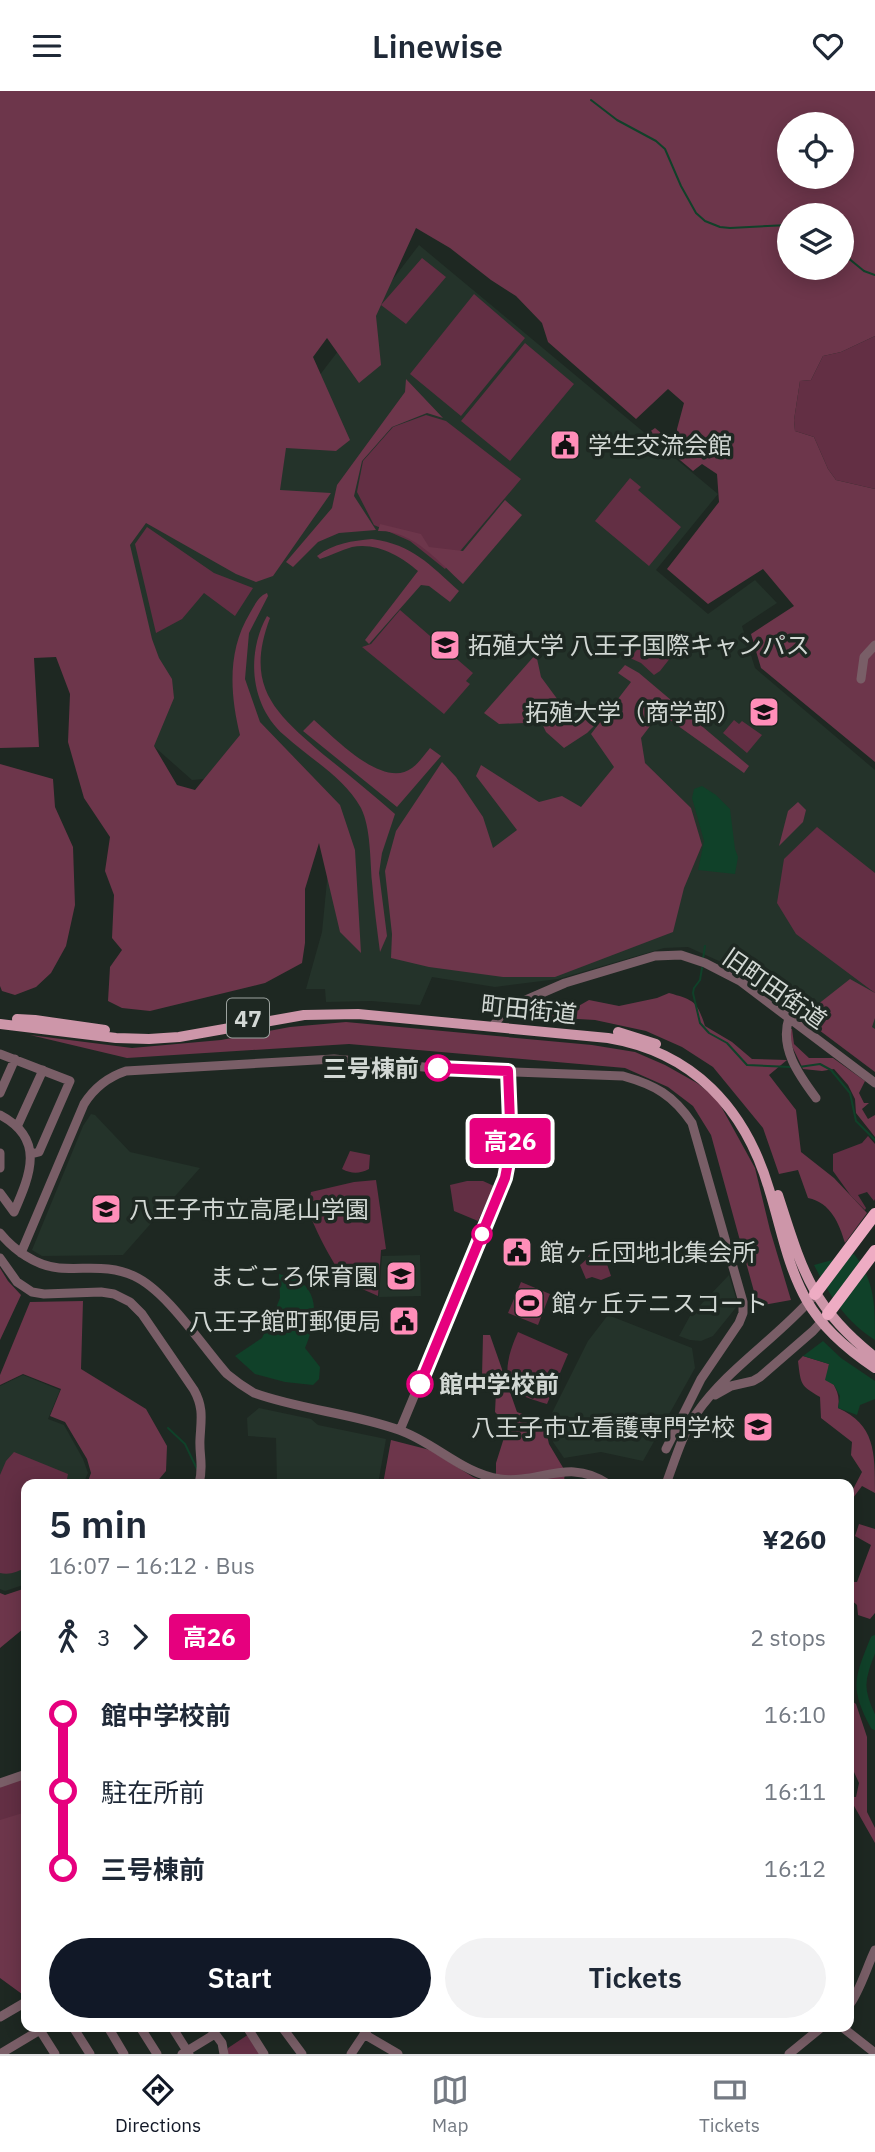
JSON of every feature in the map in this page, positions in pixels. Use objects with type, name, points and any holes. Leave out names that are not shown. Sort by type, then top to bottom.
[{"type":"highway","points":[[815,1294],[875,1214]]},
{"type":"highway","points":[[828,1314],[875,1251]]},
{"type":"main road","name":"町田街道","points":[[0,1021],[35,1020],[89,1032],[155,1032],[210,1028],[304,1012],[362,1007],[495,1023],[606,1030],[657,1044],[680,1056],[712,1079],[739,1108],[760,1142],[801,1264],[815,1294],[844,1345],[875,1368]]},
{"type":"main road","name":"町田街道","points":[[828,1314],[875,1357]]},
{"type":"street","points":[[862,679],[864,657],[875,645]]},
{"type":"street","name":"旧町田街道","points":[[495,1023],[510,1006],[589,975],[664,954],[681,955],[705,963],[740,981],[875,1083]]},
{"type":"street","points":[[789,1018],[785,1037],[796,1068],[816,1098]]},
{"type":"street","points":[[0,1054],[70,1081],[39,1151],[31,1154]]},
{"type":"street","points":[[0,1093],[15,1059]]},
{"type":"street","points":[[21,1253],[84,1104],[99,1086],[119,1074],[136,1069],[326,1059],[457,1070],[623,1076],[647,1083],[665,1092],[692,1123],[743,1302],[739,1323],[701,1379],[666,1449]]},
{"type":"street","points":[[18,1127],[43,1070]]},
{"type":"street","points":[[400,1430],[507,1173],[511,1147],[508,1071]]},
{"type":"street","points":[[0,1115],[18,1127],[26,1137],[31,1154],[30,1173],[14,1212],[0,1193]]},
{"type":"street","points":[[0,1153],[0,1168]]},
{"type":"street","points":[[0,1233],[21,1253],[53,1267],[105,1268],[141,1279],[162,1297],[227,1374],[254,1393],[400,1430],[427,1442],[468,1469],[489,1477],[520,1479],[571,1471],[587,1472],[599,1479]]},
{"type":"street","points":[[0,1258],[17,1282],[28,1291],[40,1294],[110,1293],[126,1299],[139,1311],[198,1398],[202,1420],[200,1479]]},
{"type":"street","points":[[668,1479],[688,1428],[708,1399],[815,1294]]},
{"type":"street","points":[[708,1399],[731,1386],[760,1377],[828,1314]]},
{"type":"street","points":[[0,1783],[21,1776]]},
{"type":"street","points":[[854,1999],[875,1950]]},
{"type":"street","points":[[0,2017],[21,2005]]},
{"type":"street","points":[[0,2054],[34,2032]]},
{"type":"street","points":[[44,2032],[55,2054]]},
{"type":"street","points":[[76,2032],[90,2054]]},
{"type":"street","points":[[111,2032],[124,2054]]},
{"type":"street","points":[[143,2032],[157,2054]]},
{"type":"street","points":[[175,2032],[186,2053],[211,2032]]},
{"type":"street","points":[[214,2032],[222,2043],[224,2054]]},
{"type":"street","points":[[250,2032],[264,2054]]},
{"type":"street","points":[[286,2032],[302,2054]]},
{"type":"street","points":[[351,2054],[366,2032]]},
{"type":"street","points":[[370,2032],[398,2054]]},
{"type":"street","points":[[789,2054],[816,2032]]},
{"type":"street","points":[[848,2032],[875,2053]]},
{"type":"street","points":[[15,2045],[21,2054]]},
{"type":"shaded area","points":[[0,91],[875,91],[875,336],[841,352],[823,356],[811,380],[800,381],[794,420],[795,431],[814,437],[828,469],[836,480],[875,489],[875,762],[761,668],[751,634],[794,606],[763,569],[708,604],[667,569],[719,502],[717,474],[702,464],[693,471],[648,433],[655,428],[677,446],[677,429],[684,403],[668,389],[636,419],[548,342],[542,323],[516,296],[450,248],[416,228],[376,316],[381,365],[359,383],[327,338],[313,357],[350,440],[336,451],[286,448],[280,490],[331,493],[273,576],[256,582],[236,574],[146,523],[130,545],[152,639],[159,658],[172,679],[174,698],[154,746],[177,785],[195,790],[240,735],[234,704],[234,657],[243,627],[257,601],[267,593],[268,596],[249,633],[245,679],[260,722],[340,805],[355,850],[361,953],[340,932],[319,843],[305,889],[305,943],[302,963],[265,983],[150,1011],[122,1008],[108,1001],[110,967],[122,950],[112,938],[114,895],[105,871],[110,837],[84,798],[68,742],[70,694],[56,657],[34,658],[39,747],[0,748]]},
{"type":"shaded area","name":"拓殖大学 八王子国際キャンパス","points":[[419,245],[718,494],[656,570],[708,614],[755,580],[777,603],[742,626],[755,668],[875,770],[875,1068],[741,971],[688,947],[664,948],[558,979],[495,987],[432,977],[420,1005],[371,1001],[326,1002],[325,989],[306,989],[322,932],[331,840],[263,774],[192,780],[140,734],[119,534],[248,469]]},
{"type":"shaded area","points":[[422,258],[446,277],[406,324],[381,305]]},
{"type":"shaded area","points":[[474,294],[525,338],[461,416],[410,374]]},
{"type":"shaded area","points":[[875,336],[875,489],[836,480],[828,469],[814,437],[795,431],[794,420],[800,381],[811,380],[823,356],[841,352]]},
{"type":"shaded area","points":[[525,343],[574,384],[510,461],[461,421]]},
{"type":"shaded area","points":[[406,379],[443,418],[427,413],[392,427],[362,461],[354,496],[376,530],[339,533],[318,542],[293,567],[286,562],[332,508],[337,485],[405,392]]},
{"type":"shaded area","points":[[426,415],[446,421],[521,479],[445,569],[410,541],[374,525],[357,492],[363,461],[393,427]]},
{"type":"shaded area","points":[[630,478],[641,487],[638,490],[681,527],[649,566],[595,521]]},
{"type":"shaded area","points":[[505,500],[522,515],[463,584],[435,557],[414,542],[391,532],[378,531],[380,524],[421,534],[429,547],[463,551]]},
{"type":"shaded area","points":[[147,527],[214,573],[253,588],[235,616],[204,593],[182,619],[156,633],[135,544]]},
{"type":"shaded area","points":[[372,539],[410,551],[459,591],[450,602],[429,586],[421,585],[369,644],[365,640],[418,571],[396,555],[379,548],[352,547],[320,559],[317,556],[337,545]]},
{"type":"shaded area","points":[[400,610],[473,673],[466,681],[470,684],[444,714],[362,647],[371,644]]},
{"type":"shaded area","points":[[267,616],[270,618],[263,642],[261,663],[263,681],[269,697],[291,726],[395,814],[382,853],[379,873],[387,936],[380,952],[368,835],[361,808],[336,777],[294,744],[273,723],[258,694],[254,662],[260,631]]},
{"type":"shaded area","points":[[646,639],[656,643],[671,657],[654,675],[641,663],[630,658]]},
{"type":"shaded area","points":[[536,654],[541,677],[572,719],[599,721],[587,733],[564,748],[546,732],[538,715],[524,723],[499,724],[484,713]]},
{"type":"shaded area","points":[[625,665],[639,673],[749,766],[744,773],[660,713],[641,738],[645,763],[691,808],[702,845],[684,888],[673,932],[555,977],[503,977],[429,967],[391,958],[392,934],[385,871],[396,831],[442,762],[456,777],[483,817],[493,848],[517,830],[476,776],[481,765],[539,802],[562,796],[581,807],[614,767],[591,734],[631,682],[618,673]]},
{"type":"shaded area","points":[[314,720],[360,759],[387,772],[400,773],[412,768],[430,748],[441,756],[397,807],[303,731]]},
{"type":"shaded area","points":[[734,720],[739,724],[742,721],[762,735],[747,753],[723,733]]},
{"type":"shaded area","points":[[0,764],[53,779],[55,807],[73,847],[75,905],[66,946],[51,973],[36,987],[15,995],[2,991],[0,986]]},
{"type":"shaded area","points":[[702,786],[730,809],[738,857],[735,874],[698,870],[704,841],[692,798],[694,789]]},
{"type":"shaded area","points":[[798,802],[806,810],[803,822],[779,846],[788,811]]},
{"type":"shaded area","points":[[817,827],[875,873],[875,993],[796,934],[777,903],[784,859]]},
{"type":"shaded area","points":[[850,979],[875,993],[875,1018],[872,1027],[875,1029],[875,1072],[819,1030],[816,1019],[817,1005]]},
{"type":"shaded area","points":[[669,993],[697,1006],[705,1026],[732,1042],[752,1059],[787,1060],[769,1075],[796,1110],[801,1152],[834,1178],[867,1213],[845,1243],[833,1215],[823,1204],[808,1198],[798,1170],[779,1174],[763,1128],[713,1067],[682,1047],[646,1031],[595,1020],[512,1015],[513,1012],[532,1006],[562,1010],[575,1008],[589,1000],[619,1006]]},
{"type":"shaded area","points":[[346,1022],[592,1045],[635,1052],[697,1083],[717,1099],[755,1168],[791,1300],[758,1306],[711,1135],[693,1106],[668,1087],[625,1068],[349,1044],[127,1058],[30,1035],[132,1048],[221,1040],[290,1027]]},
{"type":"shaded area","points":[[789,1029],[792,1029],[794,1044],[809,1058],[833,1058],[865,1081],[859,1093],[864,1103],[869,1103],[862,1109],[868,1119],[875,1115],[875,1137],[856,1113],[855,1099],[848,1085],[834,1069],[803,1069],[788,1038]]},
{"type":"shaded area","name":"八王子市立高尾山学園","points":[[91,1114],[130,1152],[200,1168],[123,1255],[42,1256],[32,1250],[83,1126]]},
{"type":"shaded area","points":[[868,1136],[875,1144],[875,1199],[874,1201],[867,1192],[858,1195],[865,1210],[833,1171],[833,1154],[862,1143]]},
{"type":"shaded area","points":[[350,1151],[370,1155],[369,1169],[356,1173],[342,1169]]},
{"type":"shaded area","points":[[376,1180],[386,1249],[381,1250],[378,1296],[343,1277],[321,1239],[309,1209],[311,1192]]},
{"type":"shaded area","points":[[483,1181],[494,1186],[478,1221],[454,1211],[450,1185]]},
{"type":"shaded area","points":[[600,1243],[611,1276],[601,1280],[592,1277],[586,1279],[580,1265]]},
{"type":"shaded area","points":[[854,1254],[870,1284],[875,1316],[875,1340],[855,1325],[839,1307],[814,1265]]},
{"type":"shaded area","name":"まごころ保育園","points":[[420,1255],[421,1296],[379,1297],[382,1256]]},
{"type":"shaded area","points":[[0,1268],[21,1295],[0,1340]]},
{"type":"shaded area","points":[[279,1274],[298,1280],[307,1288],[314,1304],[313,1322],[305,1348],[320,1367],[319,1379],[313,1385],[285,1382],[255,1374],[235,1356],[262,1338],[280,1298]]},
{"type":"shaded area","points":[[729,1275],[738,1305],[713,1336],[701,1341],[679,1336],[690,1316]]},
{"type":"shaded area","name":"館ヶ丘テニスコート","points":[[521,1282],[550,1294],[538,1325],[508,1313]]},
{"type":"shaded area","points":[[83,1301],[81,1369],[146,1409],[167,1446],[166,1471],[159,1479],[89,1479],[91,1473],[87,1459],[65,1422],[50,1416],[61,1389],[23,1374],[0,1385],[0,1375],[30,1302]]},
{"type":"shaded area","points":[[608,1315],[692,1348],[695,1368],[643,1461],[601,1452],[564,1458],[553,1442],[550,1417],[588,1341]]},
{"type":"shaded area","points":[[518,1332],[568,1354],[547,1404],[520,1394],[509,1381],[508,1365]]},
{"type":"shaded area","points":[[483,1335],[490,1335],[517,1412],[544,1422],[549,1444],[565,1471],[564,1479],[496,1479],[496,1463],[508,1425],[495,1412],[496,1392],[482,1376]]},
{"type":"shaded area","points":[[823,1341],[841,1358],[875,1381],[875,1399],[860,1405],[857,1415],[838,1408],[840,1396],[834,1385],[825,1380],[829,1364],[803,1356]]},
{"type":"shaded area","points":[[803,1356],[829,1364],[830,1376],[838,1395],[838,1408],[859,1423],[870,1441],[875,1493],[862,1486],[854,1497],[854,1487],[862,1472],[851,1455],[852,1442],[821,1418],[820,1397],[803,1383],[798,1361]]},
{"type":"shaded area","points":[[23,1375],[60,1390],[48,1419],[64,1425],[88,1473],[85,1479],[21,1479],[21,1586],[5,1591],[0,1589],[0,1386]]},
{"type":"shaded area","points":[[259,1408],[311,1419],[318,1425],[386,1439],[379,1479],[277,1479],[276,1438],[248,1436],[247,1418]]},
{"type":"shaded area","points":[[391,1440],[430,1450],[478,1479],[384,1479]]},
{"type":"shaded area","points":[[14,1452],[68,1474],[67,1479],[21,1479],[21,1570],[4,1574],[0,1573],[0,1475],[6,1461]]},
{"type":"shaded area","points":[[859,1524],[875,1529],[875,1613],[870,1619],[858,1615],[854,1602],[854,1582],[857,1582],[871,1545],[855,1536]]},
{"type":"shaded area","points":[[21,1590],[21,1631],[0,1648],[0,1593],[5,1595]]},
{"type":"shaded area","points":[[854,1703],[867,1737],[867,1812],[875,1828],[875,1843],[854,1806],[859,1783],[854,1772]]},
{"type":"shaded area","points":[[21,1778],[21,1878],[0,1826],[0,1785]]},
{"type":"shaded area","points":[[21,1814],[21,1993],[0,1978],[0,1820]]},
{"type":"shaded area","points":[[249,2034],[261,2054],[228,2054],[228,2048]]},
{"type":"waterway","points":[[591,100],[617,120],[656,141],[665,149],[681,186],[696,213],[705,221],[730,228],[777,226]]},
{"type":"waterway","points":[[854,263],[875,275]]},
{"type":"waterway","points":[[703,959],[705,946]]},
{"type":"waterway","points":[[702,968],[700,980],[693,993],[700,1023],[709,1033],[727,1043],[747,1065],[790,1067]]},
{"type":"waterway","points":[[799,1067],[820,1064],[831,1070],[850,1093],[856,1121],[875,1140]]},
{"type":"waterway","points":[[168,1428],[185,1444],[197,1469]]},
{"type":"waterway","points":[[875,1640],[862,1682],[864,1701],[875,1725]]},
{"type":"bus line","name":"高26","points":[[420,1384],[505,1178],[511,1147],[508,1071],[438,1068]]},
{"type":"place","name":"学生交流会館","points":[[565,445]]},
{"type":"place","name":"拓殖大学 八王子国際キャンパス","points":[[445,645]]},
{"type":"place","name":"拓殖大学（商学部）","points":[[764,712]]},
{"type":"place","name":"三号棟前","points":[[438,1068]]},
{"type":"place","name":"八王子市立高尾山学園","points":[[106,1209]]},
{"type":"place","name":"館ヶ丘団地北集会所","points":[[517,1252]]},
{"type":"place","name":"まごころ保育園","points":[[401,1276]]},
{"type":"place","name":"館ヶ丘テニスコート","points":[[529,1303]]},
{"type":"place","name":"八王子館町郵便局","points":[[404,1321]]},
{"type":"place","name":"館中学校前","points":[[420,1384]]},
{"type":"place","name":"八王子市立看護専門学校","points":[[758,1427]]}]
